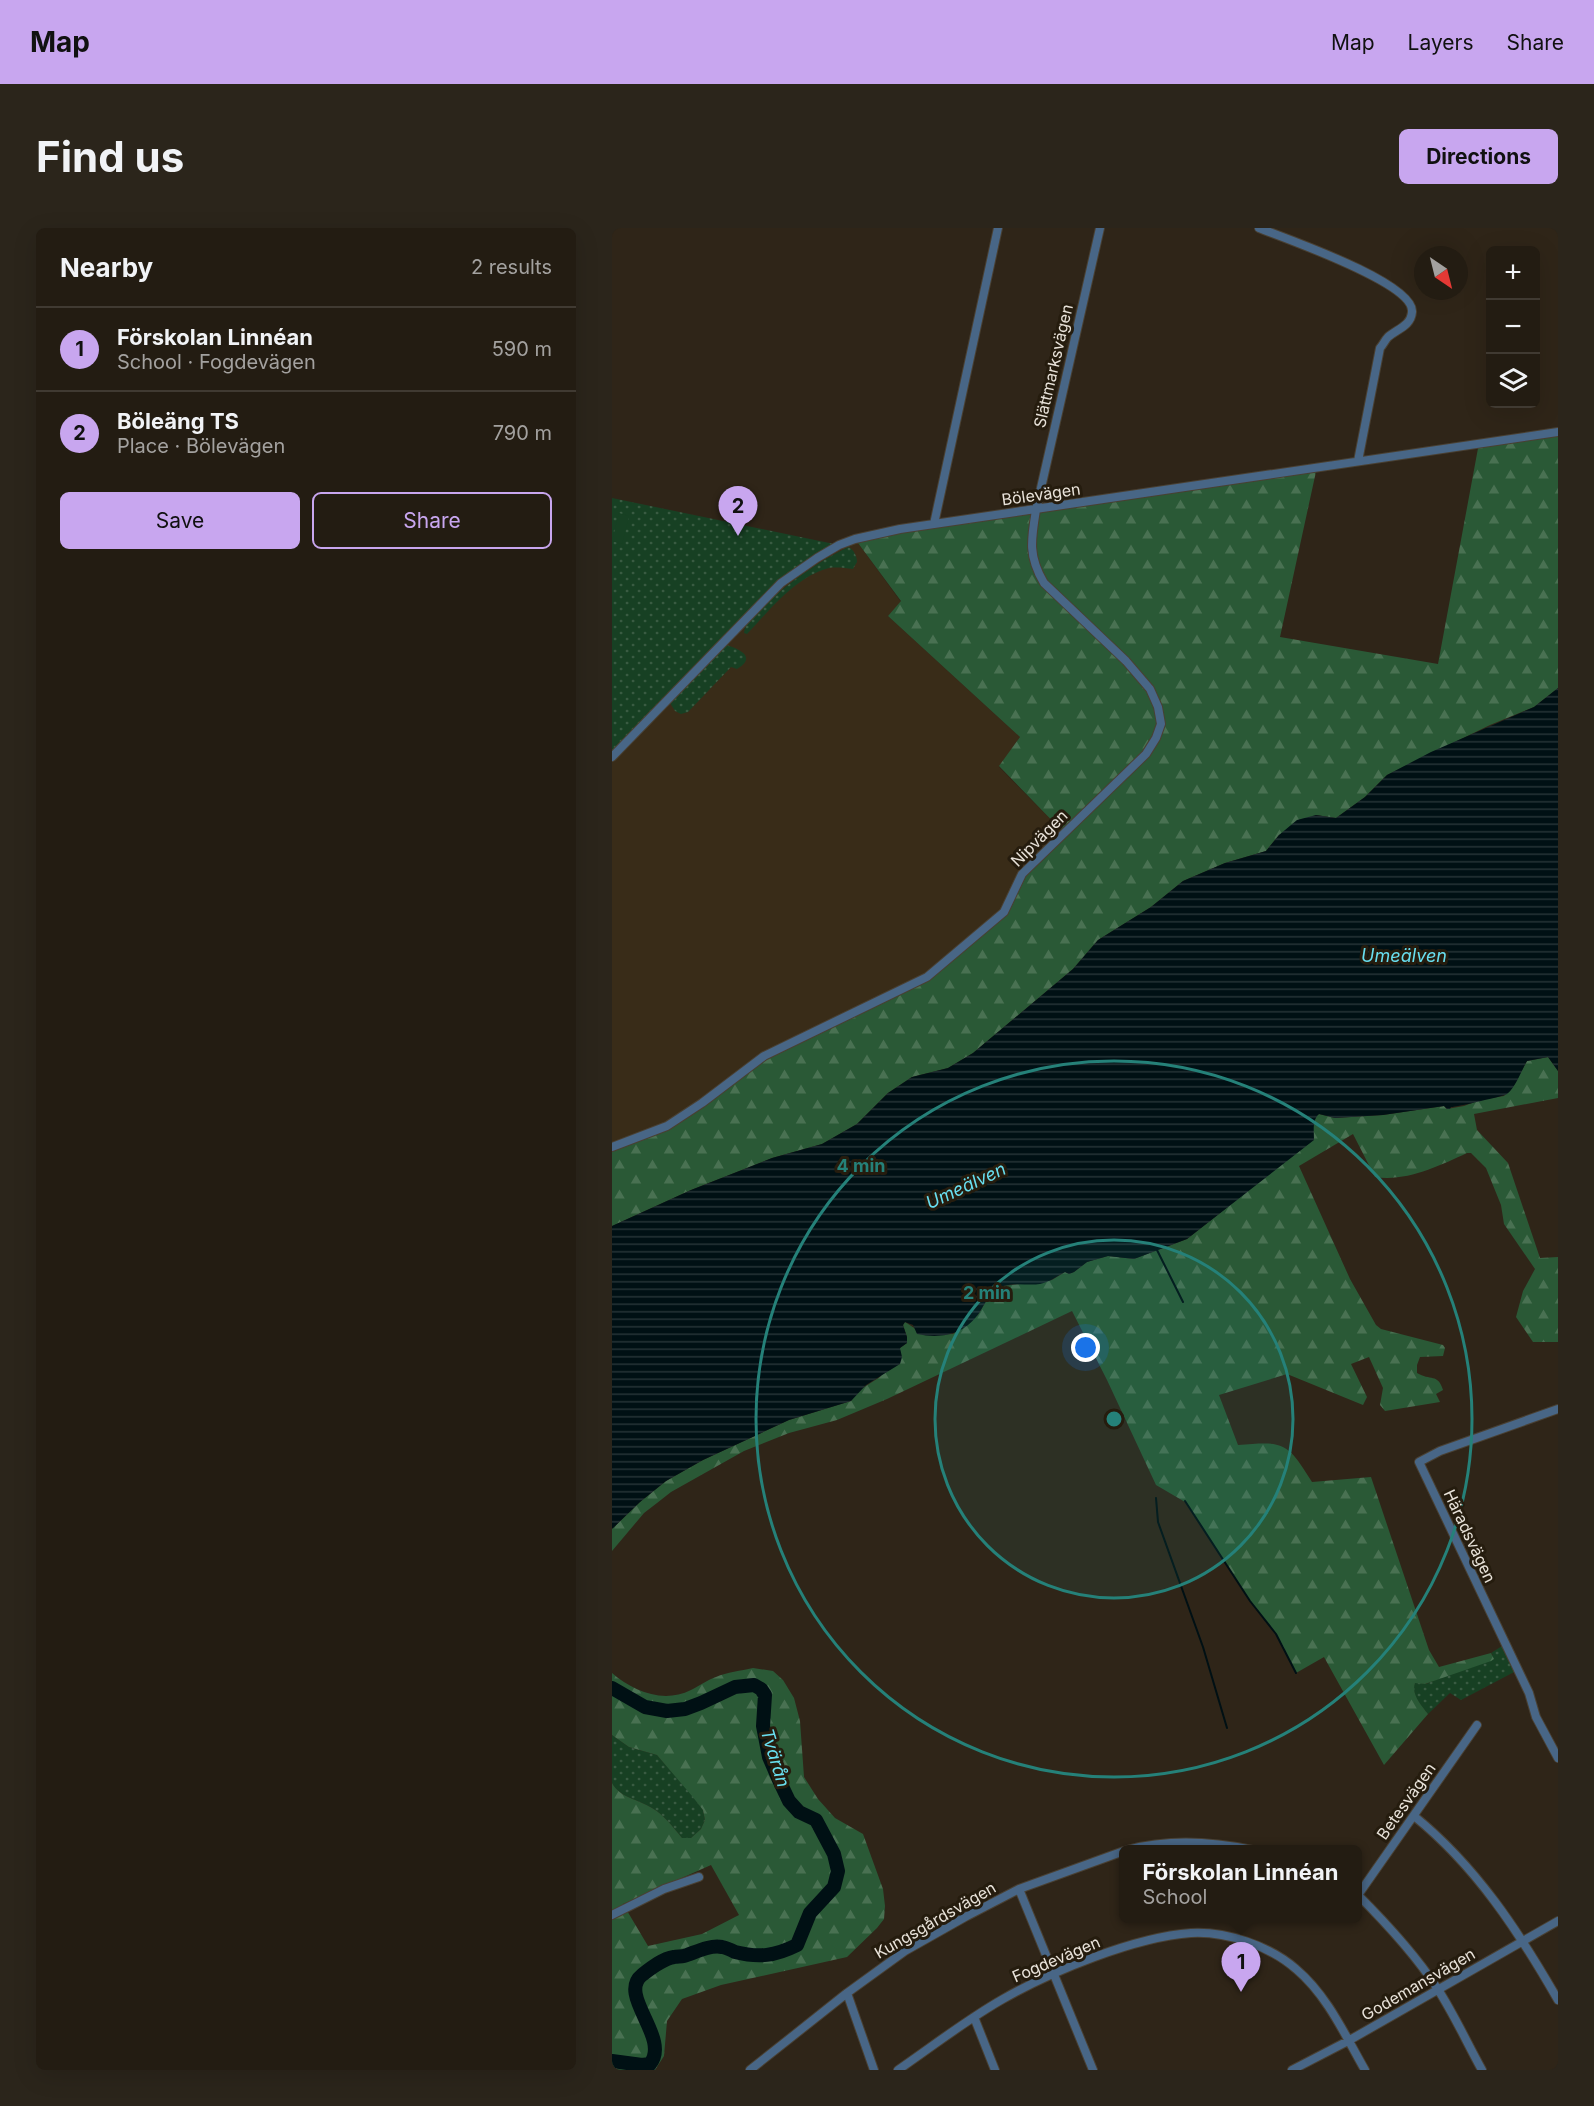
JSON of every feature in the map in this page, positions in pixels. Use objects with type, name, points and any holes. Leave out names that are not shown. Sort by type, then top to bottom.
[{"type":"street","points":[[934,524],[998,228]]},
{"type":"street","name":"Slättmarksvägen","points":[[1036,510],[1100,228]]},
{"type":"street","points":[[1259,228],[1384,281],[1408,300],[1412,307],[1409,322],[1388,338],[1380,348],[1358,461]]},
{"type":"street","name":"Bölevägen","points":[[612,757],[781,583],[817,558],[855,539],[934,524],[1558,432]]},
{"type":"street","name":"Nipvägen","points":[[612,1147],[666,1126],[702,1104],[764,1056],[927,976],[1004,912],[1022,874],[1146,754],[1161,724],[1158,707],[1150,689],[1126,661],[1044,583],[1035,567],[1032,555],[1031,539],[1036,510]]},
{"type":"street","name":"Häradsvägen","points":[[1558,1409],[1470,1440],[1419,1462],[1529,1693],[1536,1718],[1558,1758]]},
{"type":"street","name":"Betesvägen","points":[[1362,1889],[1477,1725]]},
{"type":"street","points":[[1414,1816],[1447,1843],[1490,1893],[1558,2000]]},
{"type":"street","name":"Kungsgårdsvägen","points":[[1155,1845],[1166,1843],[1227,1845]]},
{"type":"street","name":"Kungsgårdsvägen","points":[[750,2070],[847,1993],[905,1951],[1019,1889],[1119,1853]]},
{"type":"street","points":[[612,1915],[664,1889],[699,1877]]},
{"type":"street","points":[[1019,1889],[1094,2070]]},
{"type":"street","points":[[1362,1899],[1383,1919],[1438,1989],[1482,2070]]},
{"type":"street","name":"Godemansvägen","points":[[1292,2070],[1348,2041],[1558,1921]]},
{"type":"street","name":"Fogdevägen","points":[[898,2070],[974,2017],[1027,1986],[1107,1953],[1192,1933],[1242,1940],[1280,1958],[1311,1983],[1332,2012],[1365,2070]]},
{"type":"street","points":[[847,1993],[874,2070]]},
{"type":"street","points":[[974,2017],[995,2070]]},
{"type":"shaded area","points":[[855,539],[901,602],[888,616],[1020,737],[999,767],[1065,834],[1004,912],[927,977],[667,1126],[612,1147],[612,757],[781,583]]},
{"type":"green space","points":[[1558,432],[1558,688],[1534,707],[1490,725],[1387,775],[1365,797],[1336,818],[1316,815],[1279,835],[1266,851],[1225,863],[1183,881],[1151,907],[1098,940],[1073,969],[973,1053],[948,1068],[912,1077],[888,1093],[857,1124],[822,1144],[772,1158],[691,1190],[612,1226],[612,1147],[667,1126],[764,1056],[927,977],[1004,912],[1022,874],[1065,834],[999,766],[1020,737],[888,616],[901,601],[855,539],[1317,467],[1280,637],[1438,664],[1479,443]]},
{"type":"green space","points":[[612,498],[839,545],[781,583],[612,757]]},
{"type":"green space","points":[[619,513],[629,516],[622,544],[612,541]]},
{"type":"green space","points":[[848,547],[853,551],[857,562],[853,569],[829,568],[805,579],[784,595],[747,634],[744,633],[751,619],[783,589],[814,566]]},
{"type":"green space","points":[[726,645],[744,654],[746,661],[743,665],[737,669],[731,667],[688,712],[681,714],[675,711],[670,703]]},
{"type":"green space","points":[[1548,1057],[1558,1071],[1558,1098],[1474,1114],[1477,1130],[1508,1163],[1540,1258],[1558,1257],[1558,1342],[1533,1342],[1516,1317],[1523,1291],[1535,1269],[1504,1224],[1501,1205],[1486,1168],[1471,1153],[1467,1153],[1434,1168],[1410,1175],[1375,1177],[1353,1134],[1299,1166],[1350,1279],[1376,1325],[1381,1329],[1443,1345],[1445,1348],[1443,1356],[1420,1357],[1417,1365],[1417,1373],[1439,1381],[1443,1390],[1436,1394],[1440,1402],[1385,1411],[1380,1405],[1383,1388],[1369,1357],[1351,1364],[1367,1397],[1363,1405],[1287,1374],[1219,1395],[1238,1445],[1266,1443],[1283,1447],[1296,1459],[1312,1482],[1371,1477],[1429,1650],[1439,1667],[1491,1653],[1494,1659],[1425,1684],[1415,1683],[1414,1691],[1428,1714],[1384,1765],[1324,1657],[1296,1673],[1276,1634],[1250,1601],[1185,1502],[1156,1485],[1072,1311],[887,1399],[837,1420],[789,1433],[744,1451],[671,1492],[644,1513],[612,1551],[612,1529],[666,1481],[703,1460],[789,1420],[851,1401],[858,1391],[880,1377],[900,1352],[900,1348],[907,1343],[903,1325],[905,1322],[925,1335],[953,1334],[978,1315],[991,1293],[1004,1286],[1052,1280],[1065,1272],[1069,1274],[1074,1272],[1087,1262],[1108,1256],[1134,1259],[1187,1239],[1225,1209],[1313,1126],[1319,1114],[1335,1118],[1383,1115],[1444,1106],[1447,1109],[1464,1106],[1480,1100],[1504,1096],[1514,1085],[1527,1061]]},
{"type":"green space","points":[[1502,1640],[1518,1670],[1461,1700],[1450,1693],[1428,1714],[1415,1695],[1415,1682],[1426,1684],[1493,1655],[1491,1653],[1502,1646]]},
{"type":"green space","points":[[753,1668],[773,1671],[783,1680],[794,1698],[800,1721],[804,1777],[818,1799],[835,1818],[863,1834],[883,1889],[884,1919],[847,1957],[721,1985],[682,1999],[667,2021],[664,2056],[655,2070],[612,2070],[612,1783],[624,1795],[656,1811],[682,1838],[691,1838],[701,1829],[705,1820],[703,1810],[657,1755],[629,1747],[612,1735],[612,1673],[629,1685],[649,1694],[670,1696],[691,1690],[720,1675]],"holes":[[[711,1865],[739,1915],[702,1934],[648,1946],[623,1904]]]},
{"type":"green space","points":[[612,1735],[629,1747],[657,1755],[693,1796],[703,1810],[705,1820],[701,1829],[691,1838],[682,1838],[656,1811],[615,1788],[612,1783]]},
{"type":"water","name":"Umeälven","points":[[1558,688],[1558,1071],[1548,1057],[1527,1061],[1516,1083],[1507,1094],[1450,1109],[1444,1106],[1383,1115],[1335,1118],[1319,1114],[1314,1122],[1314,1140],[1187,1239],[1134,1259],[1108,1256],[1087,1262],[1074,1272],[1069,1274],[1065,1272],[1040,1284],[1003,1286],[992,1294],[973,1320],[951,1334],[935,1336],[917,1334],[913,1325],[905,1322],[903,1325],[907,1343],[900,1348],[902,1357],[900,1364],[866,1385],[851,1401],[789,1420],[703,1460],[666,1481],[612,1529],[612,1226],[691,1190],[772,1158],[822,1144],[857,1124],[888,1093],[912,1077],[948,1068],[973,1053],[1073,969],[1098,940],[1151,907],[1183,881],[1225,863],[1266,851],[1279,835],[1297,820],[1316,815],[1336,818],[1365,797],[1387,775],[1431,752],[1534,707]]},
{"type":"waterway","points":[[1157,1250],[1183,1302]]},
{"type":"waterway","points":[[1156,1498],[1158,1522],[1203,1647],[1227,1728]]},
{"type":"waterway","points":[[1185,1501],[1250,1601],[1276,1634],[1296,1673]]},
{"type":"waterway","name":"Tvärån","points":[[612,1688],[645,1707],[667,1711],[685,1709],[735,1687],[754,1685],[761,1689],[765,1695],[763,1726],[769,1757],[789,1801],[799,1812],[816,1820],[834,1854],[838,1871],[834,1887],[810,1913],[797,1945],[774,1954],[759,1955],[735,1952],[722,1947],[709,1948],[665,1960],[642,1975],[636,1984],[636,1994],[654,2042],[655,2054],[650,2064],[612,2061]]},
{"type":"place","name":"Böleäng TS","points":[[738,536]]},
{"type":"place","name":"Förskolan Linnéan","points":[[1241,1992]]}]
